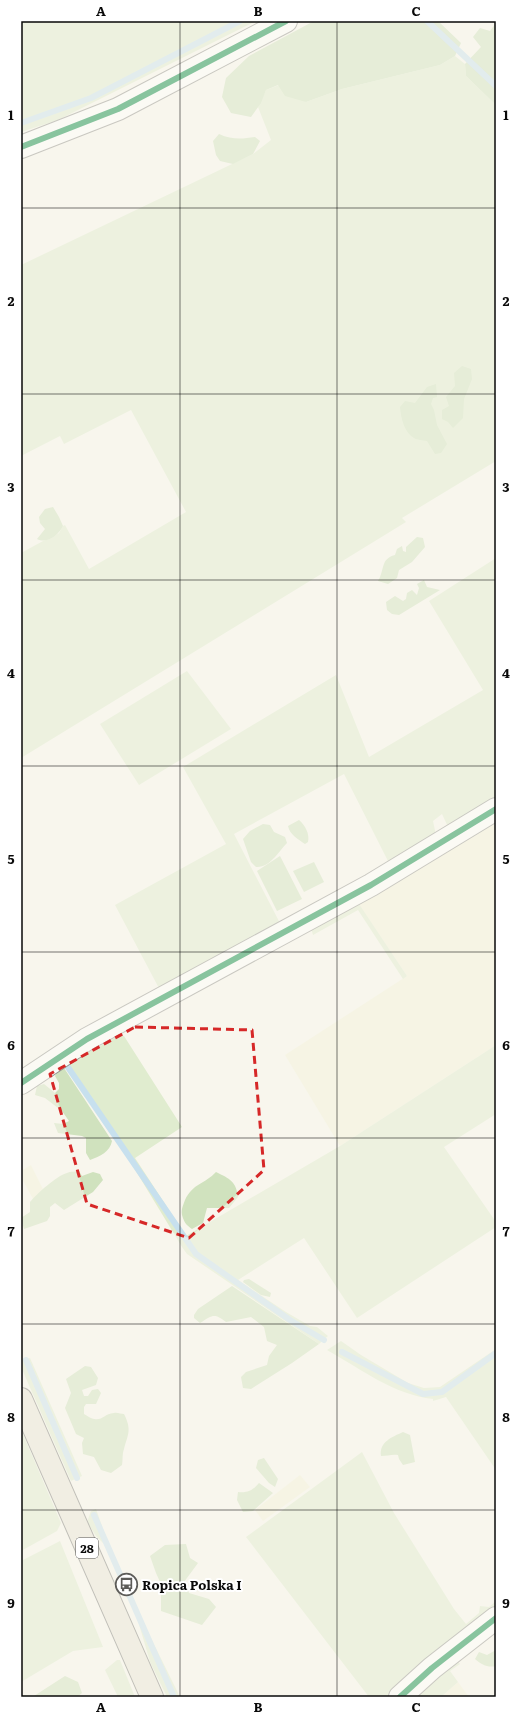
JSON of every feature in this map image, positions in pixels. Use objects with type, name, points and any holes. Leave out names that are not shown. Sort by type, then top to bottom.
[{"type":"main road","name":"28","points":[[21,1399],[152,1697]]},
{"type":"street","points":[[21,148],[118,109],[286,21]]},
{"type":"street","points":[[21,1083],[87,1039],[371,885],[496,809]]},
{"type":"street","points":[[400,1697],[432,1668],[496,1618]]},
{"type":"highlighted area","points":[[135,1027],[252,1030],[264,1170],[189,1238],[87,1204],[50,1074]]},
{"type":"shaded area","points":[[496,823],[496,1045],[340,1146],[285,1055],[407,976],[358,904]]},
{"type":"shaded area","points":[[31,1165],[43,1189],[33,1199],[21,1177],[21,1171]]},
{"type":"shaded area","points":[[300,1475],[310,1487],[263,1521],[255,1510]]},
{"type":"shaded area","points":[[458,1682],[469,1697],[441,1697]]},
{"type":"green space","points":[[21,21],[256,21],[58,120],[21,132]]},
{"type":"green space","points":[[314,21],[438,21],[461,43],[455,56],[440,65],[342,89],[306,102],[285,96],[278,85],[266,90],[261,103],[251,117],[231,113],[222,97],[226,78],[249,56]]},
{"type":"green space","points":[[496,23],[496,105],[466,76],[465,64],[481,47],[473,37],[480,28],[490,31]]},
{"type":"green space","points":[[455,56],[465,64],[466,76],[496,105],[496,461],[402,518],[406,522],[21,758],[21,553],[43,541],[52,538],[59,533],[65,525],[89,569],[186,512],[131,410],[64,444],[60,436],[21,456],[21,265],[253,154],[271,140],[258,107],[266,90],[279,85],[306,102],[342,89],[440,65]]},
{"type":"green space","points":[[219,134],[237,138],[255,137],[260,141],[253,154],[233,164],[220,161],[216,155],[213,141]]},
{"type":"green space","points":[[462,366],[471,369],[472,379],[464,399],[463,418],[453,428],[448,422],[442,419],[442,410],[449,406],[446,397],[455,386],[454,373]]},
{"type":"green space","points":[[436,384],[437,397],[433,398],[431,404],[434,410],[437,425],[447,444],[441,453],[435,454],[427,441],[415,439],[405,428],[400,407],[405,401],[415,403],[427,387]]},
{"type":"green space","points":[[53,507],[63,526],[55,536],[48,540],[37,539],[45,529],[40,523],[39,517],[45,509]]},
{"type":"green space","points":[[417,537],[423,538],[425,547],[412,562],[399,570],[397,578],[388,584],[378,581],[387,559],[395,555],[397,549],[402,546],[403,551],[406,552],[406,547]]},
{"type":"green space","points":[[496,558],[496,805],[449,829],[442,814],[433,821],[437,840],[391,867],[344,774],[234,834],[282,927],[162,994],[115,905],[226,844],[183,767],[336,675],[369,757],[483,690],[429,601]]},
{"type":"green space","points":[[424,580],[427,587],[440,590],[399,615],[392,614],[387,610],[386,602],[395,596],[403,601],[406,599],[407,593],[412,590],[417,595],[419,588],[417,584]]},
{"type":"green space","points":[[187,671],[231,729],[139,785],[100,724]]},
{"type":"green space","points":[[496,818],[496,823],[359,904],[407,976],[403,979],[358,910],[313,935],[310,924]]},
{"type":"green space","points":[[299,820],[308,833],[308,842],[305,844],[292,834],[288,826]]},
{"type":"green space","points":[[263,824],[270,825],[274,832],[285,837],[287,843],[270,862],[261,867],[256,867],[251,862],[243,839],[250,831]]},
{"type":"green space","points":[[280,856],[302,899],[277,911],[257,871]]},
{"type":"green space","points":[[314,862],[324,882],[304,892],[293,871]]},
{"type":"green space","points":[[113,1033],[124,1036],[182,1127],[135,1158],[186,1236],[340,1146],[496,1045],[496,1114],[444,1147],[496,1222],[496,1227],[357,1318],[304,1238],[238,1280],[286,1312],[310,1326],[317,1327],[328,1336],[319,1344],[187,1254],[182,1247],[125,1153],[61,1061]]},
{"type":"green space","points":[[64,1068],[112,1141],[107,1151],[90,1160],[86,1153],[86,1138],[82,1136],[58,1133],[54,1123],[63,1124],[69,1121],[62,1111],[45,1098],[35,1095],[37,1086],[44,1084],[55,1093],[59,1089],[59,1083],[55,1076],[59,1069]]},
{"type":"green space","points":[[79,1171],[82,1176],[93,1172],[100,1174],[103,1180],[93,1192],[64,1210],[55,1203],[50,1207],[50,1216],[47,1221],[24,1229],[21,1218],[30,1212],[30,1202],[58,1178],[68,1172]]},
{"type":"green space","points":[[216,1172],[232,1181],[236,1187],[238,1197],[229,1208],[207,1208],[203,1223],[192,1229],[188,1226],[182,1215],[185,1200],[188,1194],[195,1187]]},
{"type":"green space","points":[[249,1279],[271,1293],[270,1297],[261,1295],[243,1282],[244,1280]]},
{"type":"green space","points":[[232,1286],[319,1344],[251,1389],[243,1388],[241,1377],[246,1372],[267,1365],[269,1356],[277,1345],[267,1341],[264,1327],[251,1317],[226,1322],[219,1317],[213,1316],[200,1323],[194,1318],[194,1315],[198,1309]]},
{"type":"green space","points":[[341,1341],[361,1355],[408,1383],[424,1388],[440,1387],[496,1349],[496,1470],[446,1397],[433,1401],[433,1399],[419,1397],[391,1387],[327,1350]]},
{"type":"green space","points":[[30,1358],[82,1476],[71,1481],[21,1367],[21,1361]]},
{"type":"green space","points":[[85,1366],[91,1367],[98,1378],[96,1385],[82,1390],[84,1396],[88,1396],[92,1390],[98,1389],[101,1393],[96,1404],[86,1404],[84,1407],[84,1414],[94,1419],[98,1419],[110,1414],[124,1414],[129,1428],[123,1453],[122,1465],[111,1473],[101,1470],[94,1457],[83,1454],[82,1443],[84,1438],[76,1434],[65,1408],[71,1393],[66,1379]]},
{"type":"green space","points":[[403,1432],[410,1435],[415,1462],[403,1465],[398,1455],[381,1456],[381,1451],[382,1447],[387,1441]]},
{"type":"green space","points":[[21,1433],[23,1434],[61,1523],[57,1531],[21,1551]]},
{"type":"green space","points":[[362,1452],[394,1513],[454,1609],[466,1624],[479,1613],[480,1606],[489,1607],[496,1601],[496,1609],[393,1697],[369,1697],[246,1537]]},
{"type":"green space","points":[[264,1458],[278,1479],[275,1487],[269,1483],[256,1468],[258,1460]]},
{"type":"green space","points":[[259,1483],[273,1493],[253,1511],[243,1512],[237,1500],[238,1492],[245,1492],[255,1488]]},
{"type":"green space","points":[[96,1509],[108,1543],[105,1545],[96,1536],[87,1522],[91,1511]]},
{"type":"green space","points":[[60,1541],[103,1647],[73,1651],[21,1682],[21,1561]]},
{"type":"green space","points":[[186,1544],[190,1558],[198,1563],[184,1582],[189,1593],[209,1599],[216,1607],[202,1625],[161,1611],[161,1584],[150,1556],[165,1545]]},
{"type":"green space","points":[[134,1607],[140,1616],[180,1697],[167,1697],[150,1662]]},
{"type":"green space","points":[[496,1650],[496,1666],[485,1666],[475,1659],[479,1652],[487,1655]]},
{"type":"green space","points":[[455,1658],[460,1664],[450,1671],[458,1682],[441,1697],[412,1697]]},
{"type":"green space","points":[[117,1660],[120,1660],[135,1697],[118,1697],[105,1670]]},
{"type":"green space","points":[[65,1676],[78,1682],[82,1693],[77,1697],[21,1697],[21,1695],[34,1696]]},
{"type":"waterway","points":[[21,123],[91,98],[240,21]]},
{"type":"waterway","points":[[427,21],[496,86]]},
{"type":"waterway","points":[[65,1063],[196,1254],[290,1320],[324,1340]]},
{"type":"waterway","points":[[342,1352],[423,1394],[442,1392],[496,1353]]},
{"type":"waterway","points":[[26,1360],[77,1478]]},
{"type":"waterway","points":[[94,1515],[174,1697]]},
{"type":"cycle path","points":[[21,147],[118,109],[286,21]]},
{"type":"cycle path","points":[[21,1083],[87,1039],[371,885],[496,809]]},
{"type":"cycle path","points":[[400,1697],[432,1668],[496,1618]]},
{"type":"place","name":"Ropica Polska I","points":[[126,1584]]}]
